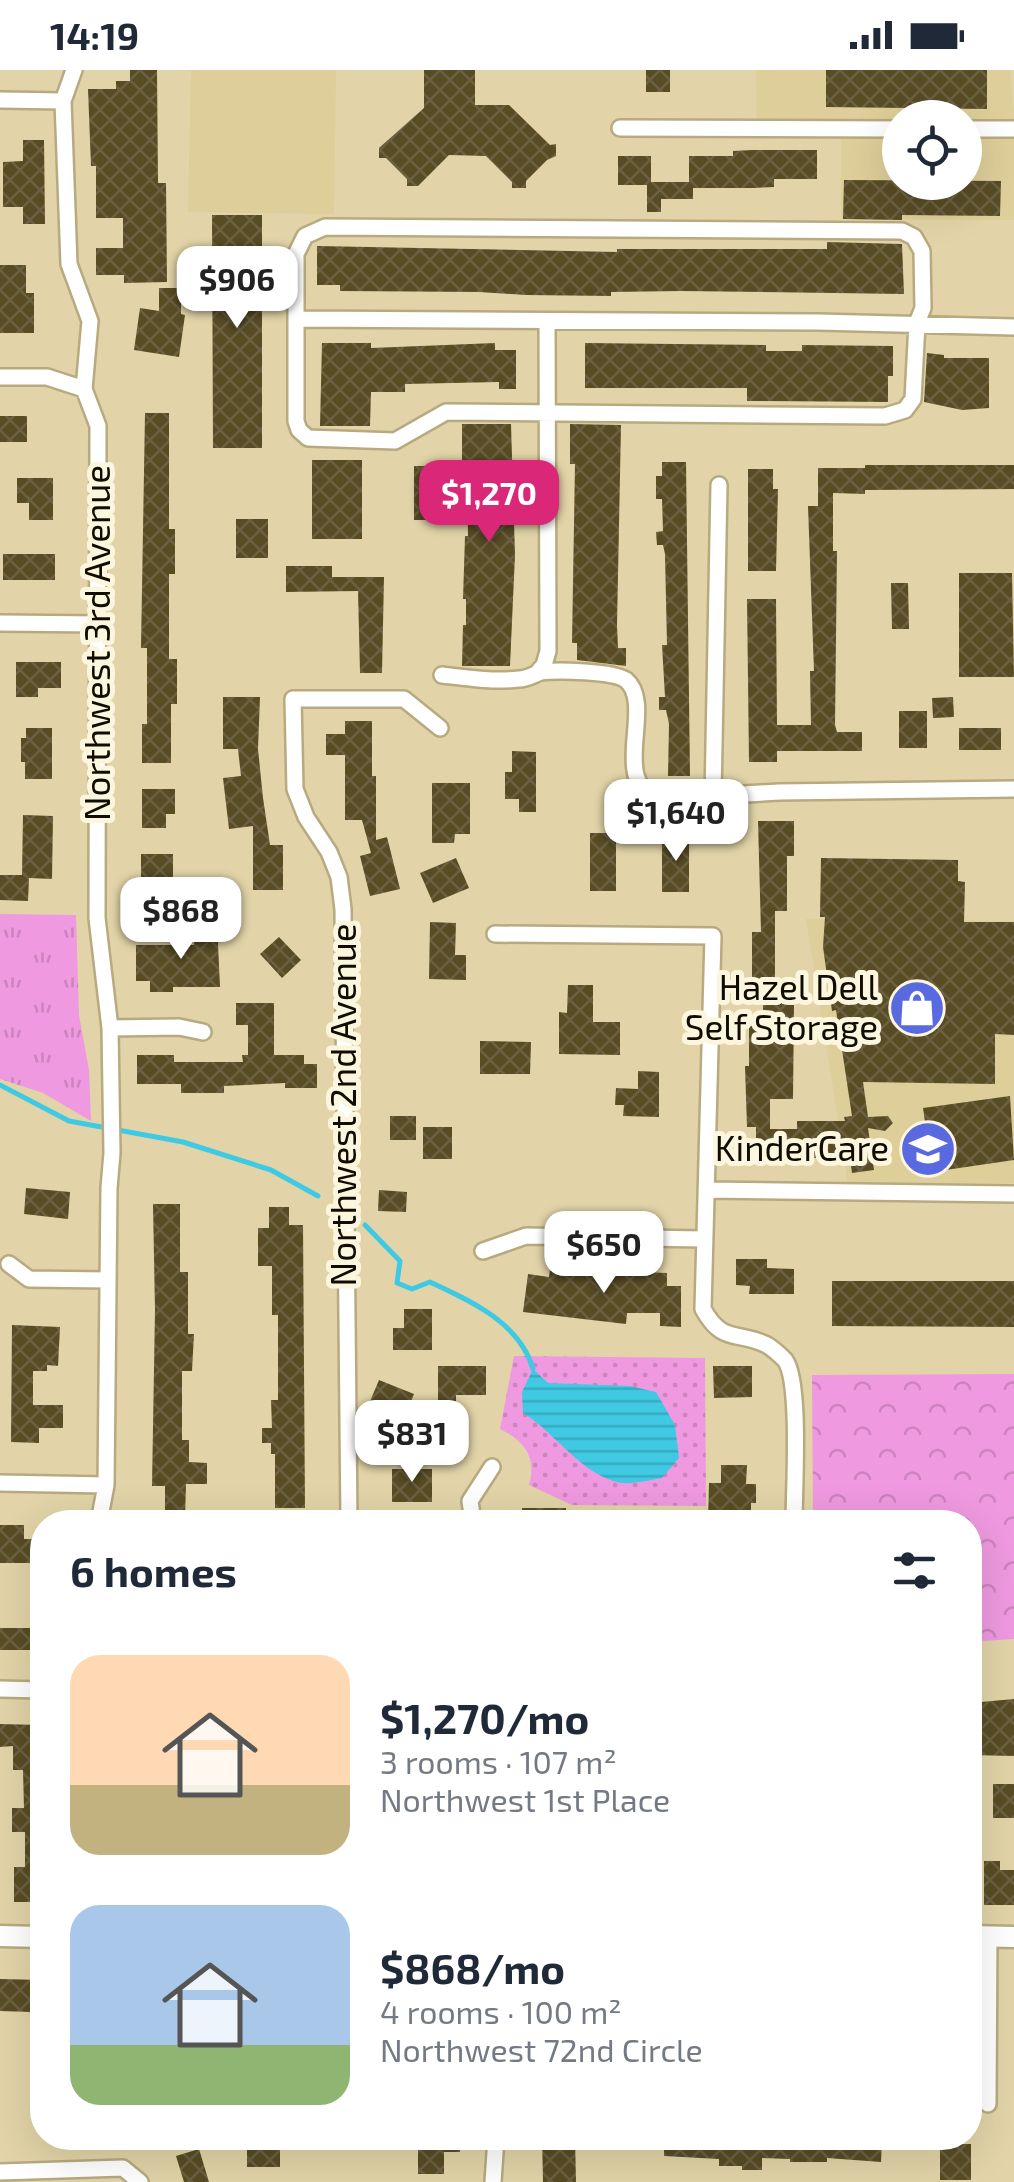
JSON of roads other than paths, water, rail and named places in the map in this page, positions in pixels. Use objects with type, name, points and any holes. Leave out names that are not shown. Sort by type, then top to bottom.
[{"type":"street","name":"Northwest 3rd Avenue","points":[[74,70],[63,101],[70,264],[90,321],[84,390],[98,426],[97,918],[110,1028],[112,1153],[106,1485],[101,1510]]},
{"type":"street","points":[[0,100],[63,101]]},
{"type":"street","points":[[620,128],[882,129]]},
{"type":"street","points":[[982,129],[1014,129]]},
{"type":"street","points":[[325,228],[896,230],[914,237],[923,254],[923,308],[917,323],[913,399],[904,410],[886,416],[446,412],[395,441],[315,440],[302,434],[296,420],[296,319],[296,254],[305,236],[325,228]]},
{"type":"street","points":[[296,319],[1014,327]]},
{"type":"street","points":[[538,672],[548,651],[546,322]]},
{"type":"street","points":[[0,376],[47,377],[84,390]]},
{"type":"street","points":[[714,796],[719,484]]},
{"type":"street","points":[[0,623],[100,624]]},
{"type":"street","points":[[442,675],[521,679],[538,672],[608,674],[627,681],[634,698],[635,767],[642,790],[659,799],[1014,790]]},
{"type":"street","name":"Northwest 2nd Avenue","points":[[349,1510],[342,909],[339,877],[329,852],[306,818],[296,789],[293,699],[404,699],[440,728]]},
{"type":"street","points":[[495,934],[713,936],[704,1308],[713,1326],[725,1335],[767,1345],[786,1362],[794,1387],[794,1510]]},
{"type":"street","points":[[110,1028],[179,1027],[203,1032]]},
{"type":"street","points":[[706,1190],[1014,1194]]},
{"type":"street","points":[[483,1251],[526,1236],[703,1239]]},
{"type":"street","points":[[9,1264],[29,1279],[108,1280]]},
{"type":"street","points":[[471,1510],[470,1501],[492,1467]]},
{"type":"street","points":[[0,1483],[106,1485]]},
{"type":"street","points":[[0,1689],[30,1690]]},
{"type":"street","points":[[0,1936],[30,1937]]},
{"type":"street","points":[[982,1936],[1014,1937]]},
{"type":"street","points":[[982,1992],[988,2104]]},
{"type":"street","points":[[492,2182],[495,2150]]},
{"type":"street","points":[[0,2172],[122,2168],[140,2182]]},
{"type":"water","points":[[533,1369],[548,1383],[630,1386],[656,1392],[675,1425],[679,1458],[662,1478],[642,1482],[622,1483],[595,1472],[523,1413],[522,1392]]},
{"type":"waterway","points":[[0,1085],[69,1121],[183,1142],[271,1170],[318,1196]]},
{"type":"waterway","points":[[365,1225],[400,1261],[397,1283],[412,1289],[430,1282],[492,1315],[517,1339],[533,1369]]},
{"type":"place","name":"Hazel Dell Self Storage","points":[[917,1008]]},
{"type":"place","name":"KinderCare","points":[[928,1149]]}]
